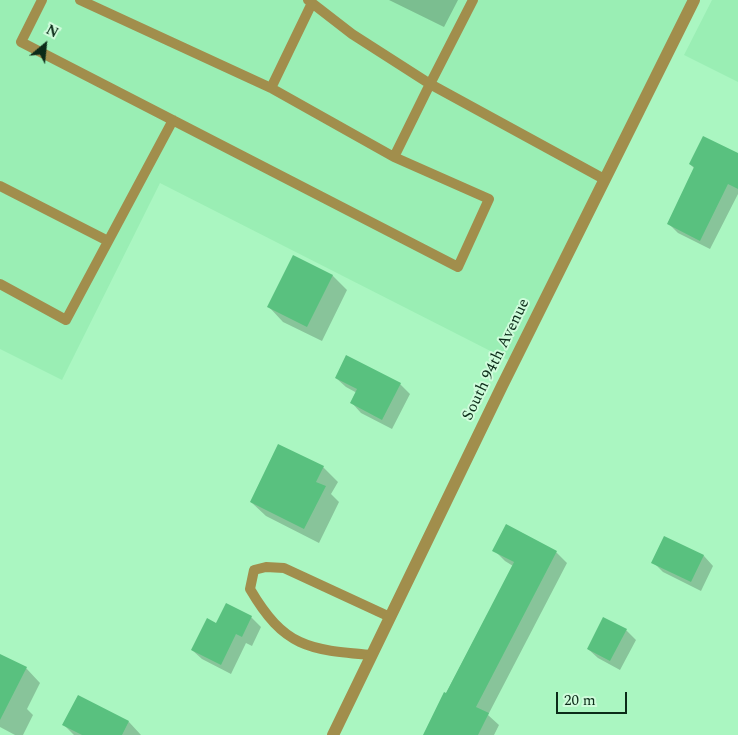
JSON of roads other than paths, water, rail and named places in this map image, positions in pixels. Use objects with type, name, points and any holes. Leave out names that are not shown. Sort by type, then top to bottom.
[{"type":"street","name":"South 94th Avenue","points":[[333,735],[604,179],[694,0]]},
{"type":"lane","points":[[42,0],[21,42],[458,267],[490,199],[394,157],[271,88],[80,0]]},
{"type":"lane","points":[[394,157],[474,0]]},
{"type":"lane","points":[[271,88],[310,2],[352,34],[430,84],[604,179]]},
{"type":"lane","points":[[0,284],[66,320],[172,120]]},
{"type":"lane","points":[[0,186],[108,241]]},
{"type":"lane","points":[[372,655],[330,652],[296,642],[283,633],[260,606],[250,589],[254,570],[266,567],[284,568],[390,617]]}]
